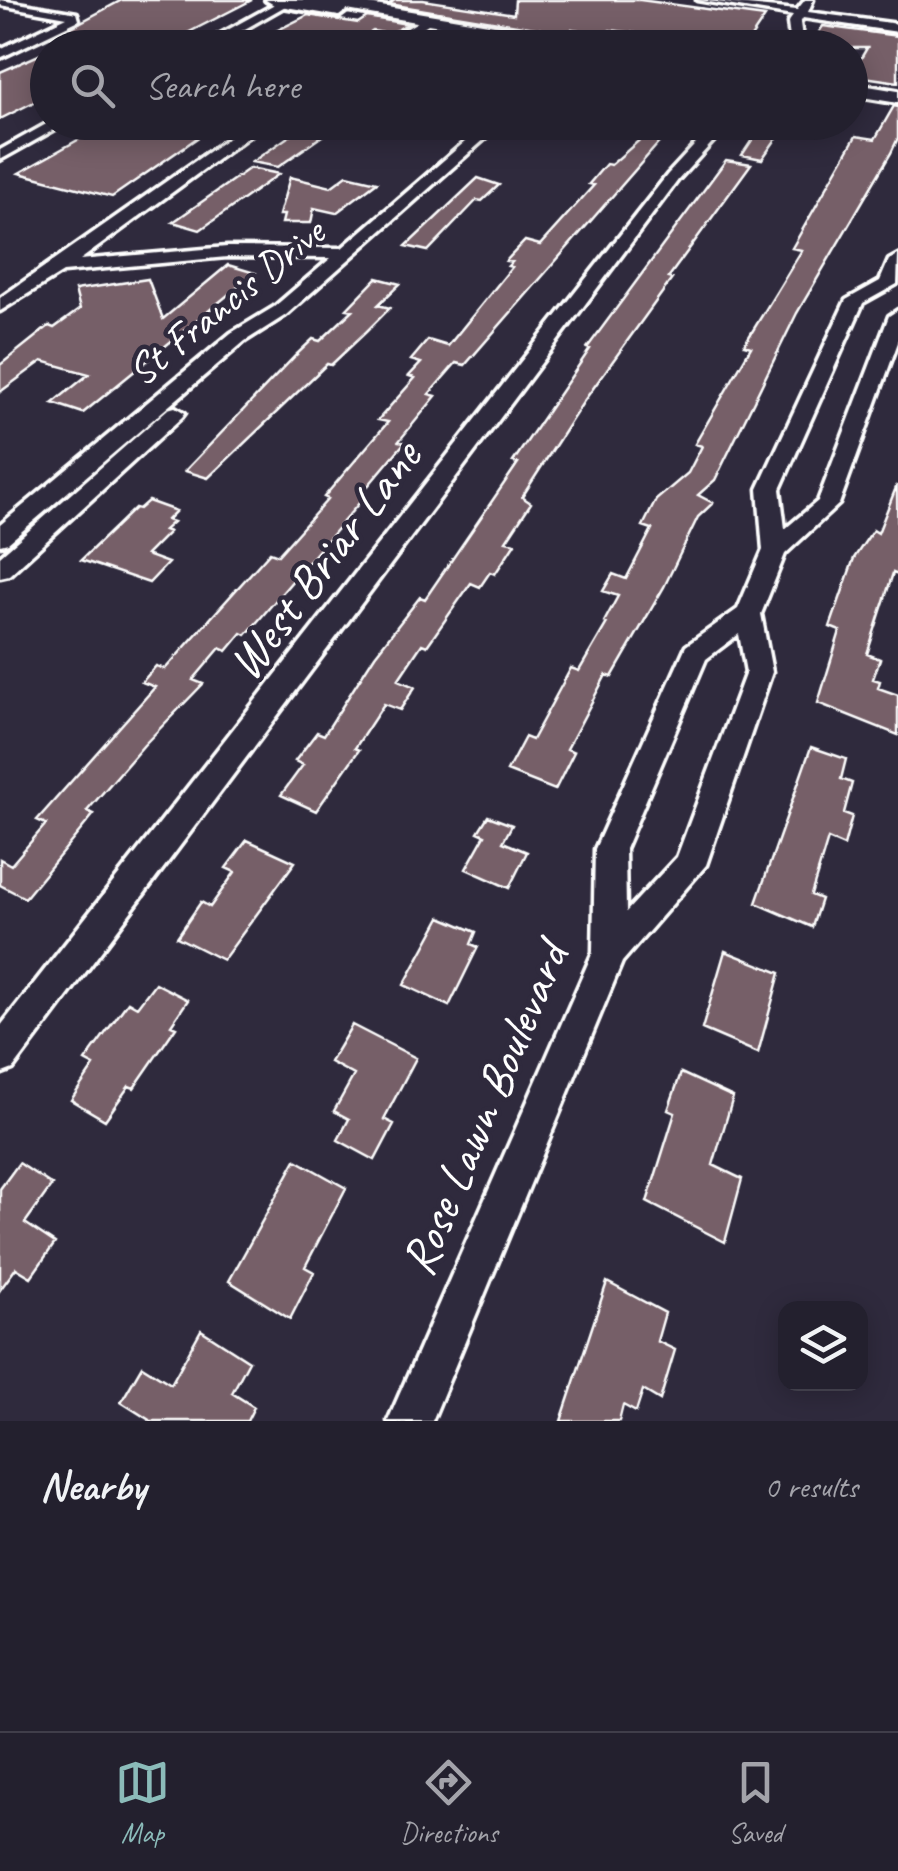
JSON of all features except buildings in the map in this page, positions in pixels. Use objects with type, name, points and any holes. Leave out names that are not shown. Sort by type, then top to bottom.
[{"type":"main road","points":[[315,0],[466,30]]},
{"type":"main road","points":[[283,1],[480,30]]},
{"type":"main road","points":[[868,92],[898,96]]},
{"type":"main road","points":[[868,100],[898,105]]},
{"type":"street","points":[[58,12],[84,0]]},
{"type":"street","points":[[703,0],[898,28]]},
{"type":"street","points":[[794,30],[811,0]]},
{"type":"street","points":[[232,30],[283,1]]},
{"type":"street","points":[[0,2],[72,16],[74,20],[52,30]]},
{"type":"street","points":[[412,30],[426,22]]},
{"type":"street","points":[[0,54],[30,40]]},
{"type":"street","points":[[0,142],[30,128]]},
{"type":"street","points":[[0,156],[30,139]]},
{"type":"street","points":[[0,306],[62,267],[235,140]]},
{"type":"street","name":"St Francis Drive","points":[[0,537],[238,336],[280,311],[476,140]]},
{"type":"street","name":"West Briar Lane","points":[[0,1056],[661,193],[708,140]]},
{"type":"street","points":[[62,267],[227,252],[347,252]]},
{"type":"street","points":[[610,952],[690,865],[759,672],[748,614],[775,550],[828,504],[898,314],[888,284],[898,260]]},
{"type":"street","points":[[775,550],[769,489],[855,300],[888,284]]},
{"type":"street","points":[[0,569],[257,341],[280,311]]},
{"type":"street","name":"Rose Lawn Boulevard","points":[[410,1421],[610,952],[610,849],[695,654],[748,614]]}]
